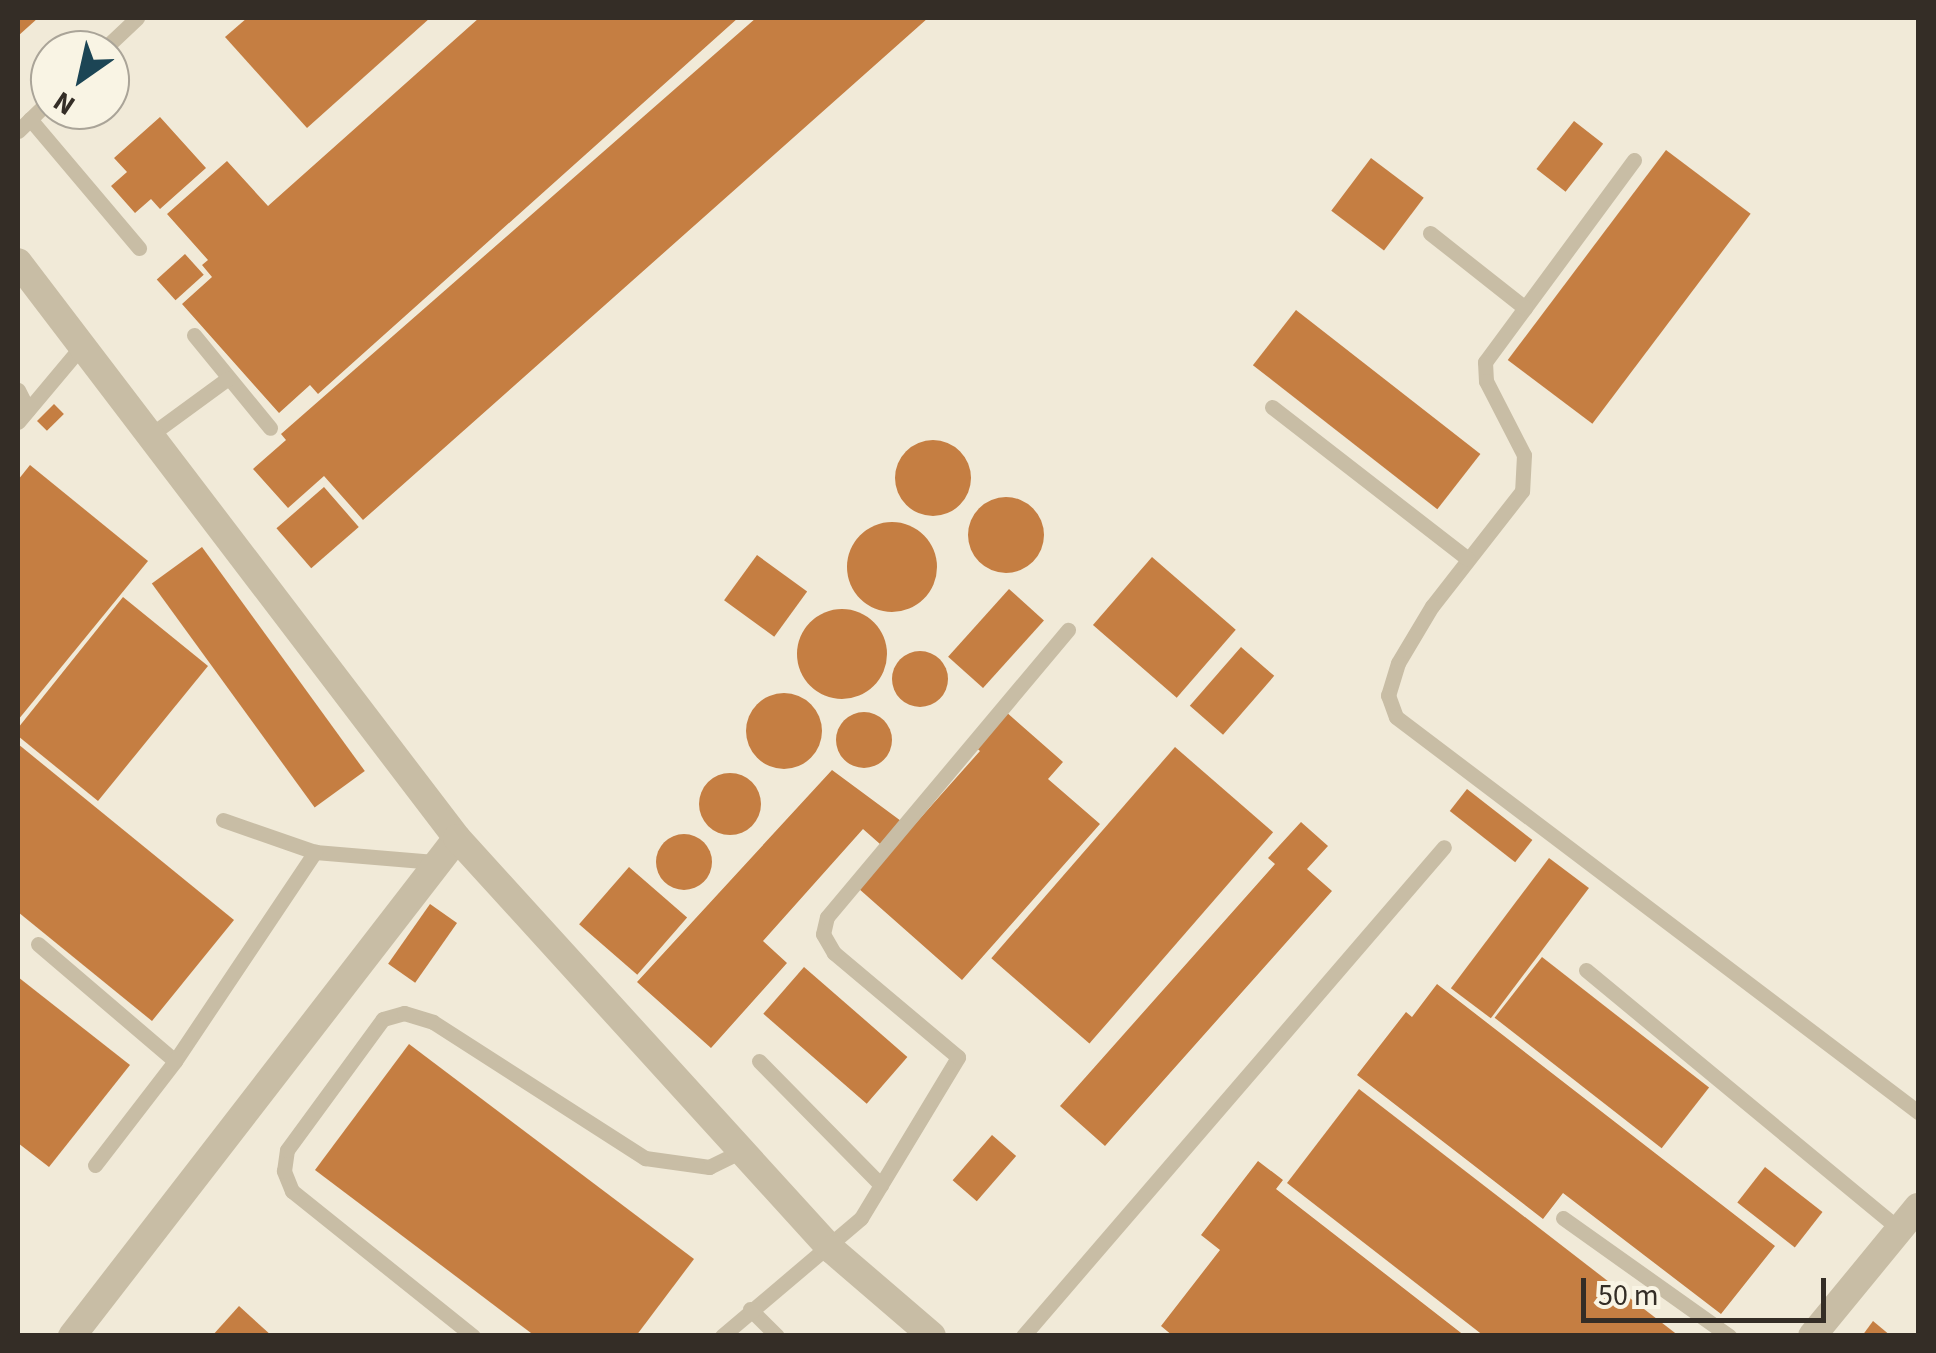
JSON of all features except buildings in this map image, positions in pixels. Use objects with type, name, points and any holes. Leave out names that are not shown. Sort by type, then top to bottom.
[{"type":"street","points":[[18,262],[456,838],[831,1249],[932,1336]]},
{"type":"street","points":[[72,1336],[456,838]]},
{"type":"street","points":[[1812,1336],[1918,1207]]},
{"type":"lane","points":[[18,131],[30,118]]},
{"type":"lane","points":[[40,130],[139,248]]},
{"type":"lane","points":[[1634,160],[1485,362],[1486,380],[1524,455],[1522,490],[1468,559],[1398,663],[1388,694],[1396,718],[1918,1112]]},
{"type":"lane","points":[[1430,233],[1525,308]]},
{"type":"lane","points":[[194,335],[270,428]]},
{"type":"lane","points":[[23,416],[81,347]]},
{"type":"lane","points":[[150,436],[227,379]]},
{"type":"lane","points":[[18,390],[23,416]]},
{"type":"lane","points":[[1272,407],[1468,559]]},
{"type":"lane","points":[[722,1336],[831,1249],[881,1186],[958,1057],[834,952],[823,934],[826,917],[1068,630]]},
{"type":"lane","points":[[223,820],[315,852],[435,862]]},
{"type":"lane","points":[[1023,1336],[1444,847]]},
{"type":"lane","points":[[95,1165],[175,1061],[315,852]]},
{"type":"lane","points":[[38,944],[175,1061]]},
{"type":"lane","points":[[1586,970],[1900,1230]]},
{"type":"lane","points":[[473,1336],[292,1191],[284,1171],[287,1150],[383,1019],[404,1013],[433,1022],[645,1158],[708,1167],[740,1152]]},
{"type":"lane","points":[[759,1061],[881,1186]]},
{"type":"lane","points":[[1564,1218],[1729,1336]]},
{"type":"lane","points":[[750,1310],[777,1336]]}]
